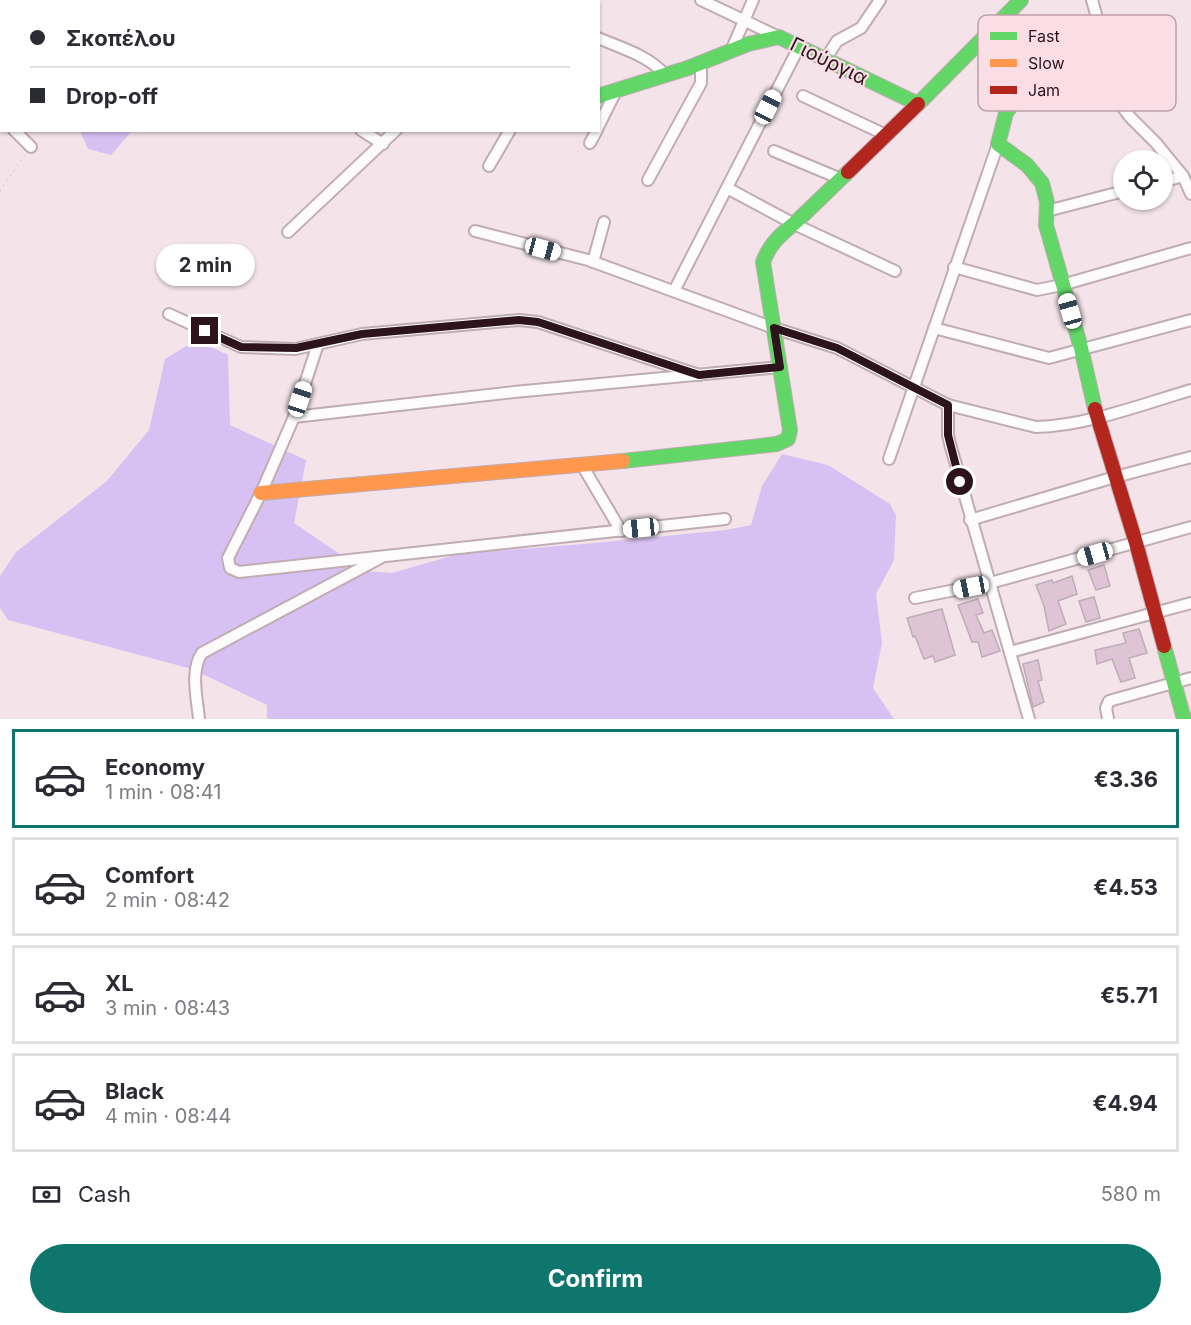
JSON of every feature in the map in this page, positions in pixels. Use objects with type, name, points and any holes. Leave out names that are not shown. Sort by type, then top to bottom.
[{"type":"street","points":[[701,0],[779,37]]},
{"type":"street","points":[[731,51],[753,0]]},
{"type":"street","points":[[825,60],[837,40],[861,28],[880,0]]},
{"type":"street","points":[[1006,15],[1021,0]]},
{"type":"street","points":[[1092,0],[1096,15]]},
{"type":"street","name":"Γιούργια","points":[[600,95],[701,64],[763,38],[779,37],[918,104]]},
{"type":"street","points":[[600,39],[646,59],[658,66],[665,75]]},
{"type":"street","points":[[261,493],[582,465],[777,444],[788,439],[790,430],[763,262],[770,244],[841,179],[978,43]]},
{"type":"street","points":[[674,291],[799,47]]},
{"type":"street","points":[[648,180],[701,83],[701,64]]},
{"type":"street","points":[[600,125],[616,91]]},
{"type":"street","points":[[803,96],[886,135]]},
{"type":"street","points":[[889,459],[998,144],[1007,111]]},
{"type":"street","points":[[1126,111],[1183,176],[1191,195]]},
{"type":"street","points":[[16,132],[31,147]]},
{"type":"street","points":[[364,132],[383,144]]},
{"type":"street","points":[[288,232],[394,132]]},
{"type":"street","points":[[489,166],[509,132]]},
{"type":"street","points":[[590,143],[596,132]]},
{"type":"street","points":[[998,144],[1027,165],[1042,183],[1047,202],[1046,225],[1081,348],[1097,417],[1136,543],[1173,683],[1185,719]]},
{"type":"street","points":[[774,151],[841,179]]},
{"type":"street","points":[[1173,179],[1183,176]]},
{"type":"street","points":[[727,188],[794,224],[895,271]]},
{"type":"street","points":[[1047,211],[1113,195]]},
{"type":"street","points":[[592,262],[604,222]]},
{"type":"street","points":[[475,231],[592,262],[774,328],[837,348],[948,405],[1036,427],[1049,427],[1097,417],[1191,390]]},
{"type":"street","points":[[954,267],[1037,290],[1191,248]]},
{"type":"street","points":[[169,314],[241,347],[296,348],[362,334],[519,320],[538,322],[699,375]]},
{"type":"street","points":[[934,328],[1049,358],[1191,320]]},
{"type":"street","points":[[318,344],[294,417],[261,493],[228,558],[230,568],[239,572],[725,519]]},
{"type":"street","points":[[294,417],[514,392],[780,367]]},
{"type":"street","points":[[948,405],[948,435],[970,519],[1029,719]]},
{"type":"street","points":[[970,519],[1191,457]]},
{"type":"street","points":[[582,465],[621,531]]},
{"type":"street","points":[[915,598],[990,584],[1191,527]]},
{"type":"street","points":[[199,719],[195,671],[196,662],[202,653],[385,555]]},
{"type":"street","points":[[1010,652],[1191,603]]},
{"type":"street","points":[[1108,719],[1106,708],[1109,701],[1191,678]]},
{"type":"path","points":[[0,191],[31,147]]},
{"type":"shaded area","points":[[80,132],[131,132],[111,155],[88,149]]},
{"type":"shaded area","points":[[196,340],[228,355],[230,425],[306,460],[294,523],[365,571],[392,573],[458,554],[726,530],[751,525],[762,486],[782,454],[828,465],[890,504],[896,515],[894,560],[876,594],[882,643],[873,688],[894,719],[267,719],[267,705],[192,669],[8,620],[0,608],[0,576],[16,552],[107,481],[149,430],[165,359]]},
{"type":"building","points":[[1104,565],[1110,586],[1096,590],[1088,570]]},
{"type":"building","points":[[1072,576],[1077,594],[1058,601],[1066,624],[1049,631],[1044,606],[1036,585],[1052,580],[1053,583]]},
{"type":"building","points":[[1094,597],[1100,618],[1086,622],[1079,601]]},
{"type":"building","points":[[978,599],[983,613],[976,615],[984,633],[992,630],[1000,651],[982,657],[978,642],[972,642],[958,605]]},
{"type":"building","points":[[942,609],[955,655],[935,662],[933,656],[924,659],[907,618]]},
{"type":"building","points":[[1139,629],[1147,653],[1129,658],[1135,678],[1121,682],[1112,659],[1097,664],[1095,650],[1126,643],[1123,633]]},
{"type":"building","points":[[1038,660],[1042,680],[1038,681],[1044,702],[1033,707],[1023,664]]},
{"type":"traffic: fast","points":[[1006,15],[1021,0]]},
{"type":"traffic: fast","points":[[600,95],[688,68],[748,44],[779,37],[918,104],[978,43]]},
{"type":"traffic: fast","points":[[1007,111],[998,144],[1027,165],[1042,183],[1047,202],[1046,225],[1081,348],[1095,409]]},
{"type":"traffic: fast","points":[[623,461],[777,444],[788,439],[790,430],[763,262],[778,237],[848,172]]},
{"type":"traffic: fast","points":[[1164,646],[1184,719]]},
{"type":"traffic: slow","points":[[261,493],[623,461]]},
{"type":"traffic: jam","points":[[848,172],[918,104]]},
{"type":"traffic: jam","points":[[1095,409],[1136,543],[1164,646]]},
{"type":"route","points":[[205,331],[241,347],[296,348],[362,334],[519,320],[538,322],[699,375],[780,367],[774,328],[837,348],[948,405],[948,435],[960,482]]}]
